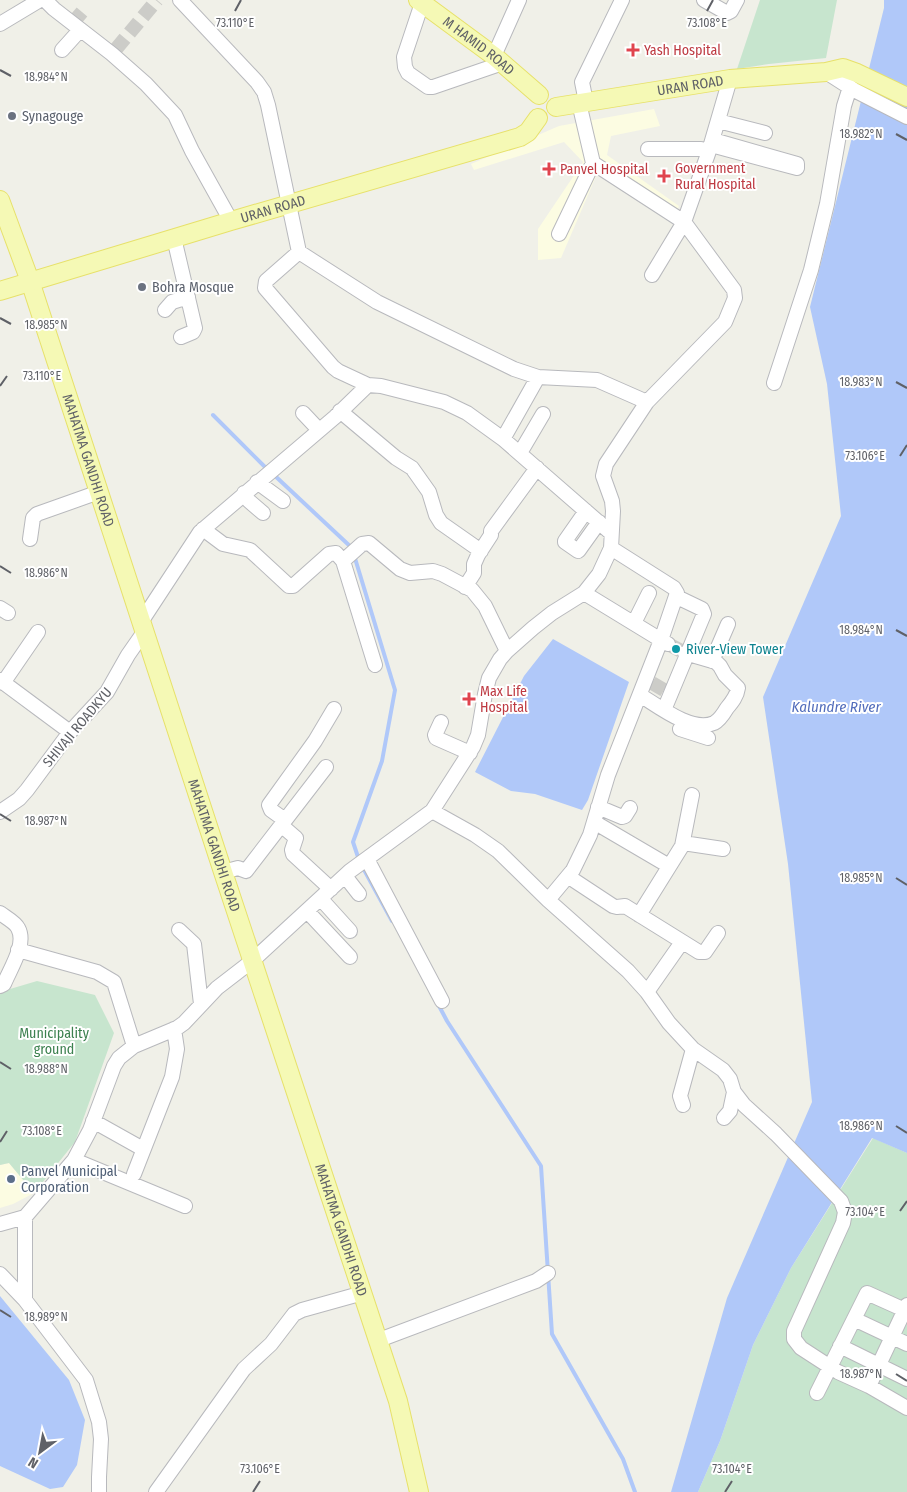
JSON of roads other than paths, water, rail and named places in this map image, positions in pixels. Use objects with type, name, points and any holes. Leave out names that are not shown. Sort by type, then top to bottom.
[{"type":"main road","name":"M HAMID ROAD","points":[[420,2],[499,60],[539,95]]},
{"type":"main road","name":"URAN ROAD","points":[[0,291],[231,221],[520,138],[528,132],[538,118],[548,118],[555,112],[556,107],[730,79],[826,72],[843,68],[854,83],[907,97]]},
{"type":"main road","points":[[538,118],[532,111],[531,106],[535,97],[549,95],[553,98],[556,107]]},
{"type":"main road","name":"MAHATMA GANDHI ROAD","points":[[0,200],[30,281],[142,627],[363,1293],[398,1401],[419,1492]]},
{"type":"street","points":[[1,21],[40,0]]},
{"type":"street","points":[[45,0],[114,52],[175,115],[192,151],[231,221]]},
{"type":"street","points":[[180,0],[257,82],[264,92],[299,252],[377,302],[514,369],[538,378],[597,380],[647,402]]},
{"type":"street","points":[[420,2],[404,57],[405,67],[408,73],[428,87],[433,87],[499,60],[519,0]]},
{"type":"street","points":[[559,234],[593,163],[583,103],[582,82],[622,0]]},
{"type":"street","points":[[704,0],[727,13],[731,11],[737,0]]},
{"type":"street","points":[[62,50],[76,24]]},
{"type":"street","points":[[652,274],[684,222],[711,145],[730,79]]},
{"type":"street","points":[[774,383],[812,270],[844,106],[854,83]]},
{"type":"street","name":"URAN ROAD","points":[[854,83],[907,117]]},
{"type":"street","points":[[718,121],[765,133]]},
{"type":"street","points":[[648,149],[702,149],[711,145],[797,164],[797,168],[711,145]]},
{"type":"street","points":[[0,1224],[25,1217],[74,1160],[93,1121],[114,1066],[119,1058],[134,1046],[174,1030],[184,1023],[217,988],[252,961],[349,873],[432,811],[470,753],[478,735],[485,694],[490,678],[500,659],[507,650],[552,614],[584,593],[599,574],[611,548],[612,501],[603,476],[603,470],[647,402],[725,322],[735,298],[734,290],[684,222],[593,163]]},
{"type":"street","points":[[174,238],[196,328],[194,332],[181,338]]},
{"type":"street","points":[[299,252],[266,281],[265,288],[333,367],[368,385],[381,386],[450,405],[467,413],[520,453],[611,533]]},
{"type":"street","points":[[165,310],[172,302],[188,297]]},
{"type":"street","points":[[503,439],[538,378]]},
{"type":"street","name":"SHIVAJI ROADKYU","points":[[0,812],[19,799],[70,732],[107,692],[142,627],[192,542],[203,529],[319,430],[368,385]]},
{"type":"street","points":[[340,411],[396,458],[412,468],[429,492],[436,515],[441,523],[481,551]]},
{"type":"street","points":[[303,413],[319,430]]},
{"type":"street","points":[[520,453],[543,414]]},
{"type":"street","points":[[465,587],[474,573],[474,564],[491,535],[491,530],[537,468]]},
{"type":"street","points":[[267,474],[283,501]]},
{"type":"street","points":[[30,539],[33,518],[37,514],[98,492]]},
{"type":"street","points":[[244,494],[263,513]]},
{"type":"street","points":[[586,511],[565,542],[578,551],[599,522]]},
{"type":"street","points":[[203,529],[223,544],[250,550],[289,586],[292,586],[329,554],[336,553],[345,560],[375,665]]},
{"type":"street","points":[[345,560],[362,544],[368,543],[400,569],[410,573],[433,571],[472,590],[485,606],[507,650]]},
{"type":"street","points":[[611,548],[674,588],[677,593],[654,693],[670,724],[708,738]]},
{"type":"street","points":[[584,593],[665,641]]},
{"type":"street","points":[[634,623],[649,594]]},
{"type":"street","points":[[548,900],[569,877],[594,822],[608,775],[654,693],[687,653],[704,614],[702,609],[677,597]]},
{"type":"street","points":[[712,661],[728,624]]},
{"type":"street","points":[[38,632],[2,682],[70,732]]},
{"type":"street","points":[[654,693],[684,722],[695,725],[714,723],[723,715],[737,693],[738,688],[725,675],[720,666],[712,661],[687,653]]},
{"type":"street","points":[[331,889],[293,854],[292,850],[296,838],[271,810],[269,805],[315,741],[334,709]]},
{"type":"street","points":[[441,722],[435,735],[436,738],[470,753]]},
{"type":"street","points":[[223,872],[238,868],[246,871],[326,767]]},
{"type":"street","points":[[639,915],[683,843],[692,795]]},
{"type":"street","points":[[598,807],[622,817],[625,816],[630,808]]},
{"type":"street","points":[[432,811],[486,842],[628,971],[669,1023],[693,1049],[723,1070],[730,1079],[734,1092],[744,1105],[776,1134],[841,1201],[845,1212],[843,1223],[794,1331],[794,1339],[801,1348],[830,1367],[869,1386],[907,1408]]},
{"type":"street","points":[[594,822],[669,866]]},
{"type":"street","points":[[683,843],[723,849]]},
{"type":"street","points":[[367,859],[442,1001]]},
{"type":"street","points":[[349,873],[359,894]]},
{"type":"street","points":[[569,877],[613,906],[625,906],[699,952],[705,952],[718,934]]},
{"type":"street","points":[[321,899],[350,931]]},
{"type":"street","points":[[307,911],[350,957]]},
{"type":"street","points":[[0,913],[18,927],[21,938],[4,984],[0,986]]},
{"type":"street","points":[[179,930],[194,944],[201,1004]]},
{"type":"street","points":[[646,992],[682,942]]},
{"type":"street","points":[[18,950],[97,972],[114,982],[134,1046]]},
{"type":"street","points":[[134,1174],[172,1077],[177,1049],[174,1030]]},
{"type":"street","points":[[683,1105],[680,1096],[693,1049]]},
{"type":"street","points":[[724,1118],[730,1111],[734,1092]]},
{"type":"street","points":[[93,1121],[143,1149]]},
{"type":"street","points":[[74,1160],[185,1206]]},
{"type":"street","points":[[25,1217],[25,1300]]},
{"type":"street","points":[[0,1274],[25,1300],[86,1380],[99,1422],[101,1439],[100,1492]]},
{"type":"street","points":[[378,1340],[536,1281],[548,1274]]},
{"type":"street","points":[[156,1492],[244,1368],[271,1344],[294,1314],[308,1308],[363,1293]]},
{"type":"street","points":[[817,1393],[867,1293],[906,1309],[869,1386]]},
{"type":"street","points":[[854,1319],[907,1344]]},
{"type":"street","points":[[840,1346],[907,1379]]},
{"type":"water","name":"Kalundre River","points":[[884,0],[907,0],[907,1153],[872,1138],[791,1268],[753,1345],[720,1441],[698,1492],[671,1492],[727,1298],[812,1102],[788,864],[763,697],[841,516],[827,384],[810,307],[884,8]]},
{"type":"water","points":[[553,639],[629,682],[588,800],[582,810],[535,794],[511,791],[475,772],[524,676]]},
{"type":"water","points":[[0,1296],[69,1380],[85,1420],[77,1465],[63,1487],[50,1489],[0,1466]]},
{"type":"waterway","points":[[213,415],[268,470]]},
{"type":"waterway","points":[[273,474],[352,548]]},
{"type":"waterway","points":[[354,555],[395,690],[382,761],[353,842],[359,860]]},
{"type":"waterway","points":[[362,866],[392,921]]},
{"type":"waterway","points":[[438,1004],[447,1021],[541,1166],[552,1334],[623,1459],[635,1492]]},
{"type":"tunnel","points":[[116,49],[157,0]]},
{"type":"tunnel","points":[[76,19],[82,12]]},
{"type":"tunnel","points":[[668,644],[685,653]]},
{"type":"tunnel","points":[[652,683],[664,690]]},
{"type":"place","name":"Yash Hospital","points":[[633,50]]},
{"type":"place","name":"Synagouge","points":[[12,116]]},
{"type":"place","name":"Panvel Hospital","points":[[549,169]]},
{"type":"place","name":"Government Rural Hospital","points":[[664,176]]},
{"type":"place","name":"Bohra Mosque","points":[[142,287]]},
{"type":"place","name":"River-View Tower","points":[[676,649]]},
{"type":"place","name":"Max Life Hospital","points":[[469,699]]},
{"type":"place","name":"Panvel Municipal Corporation","points":[[11,1179]]},
{"type":"park label","name":"Municipality ground","points":[[54,1042]]}]
